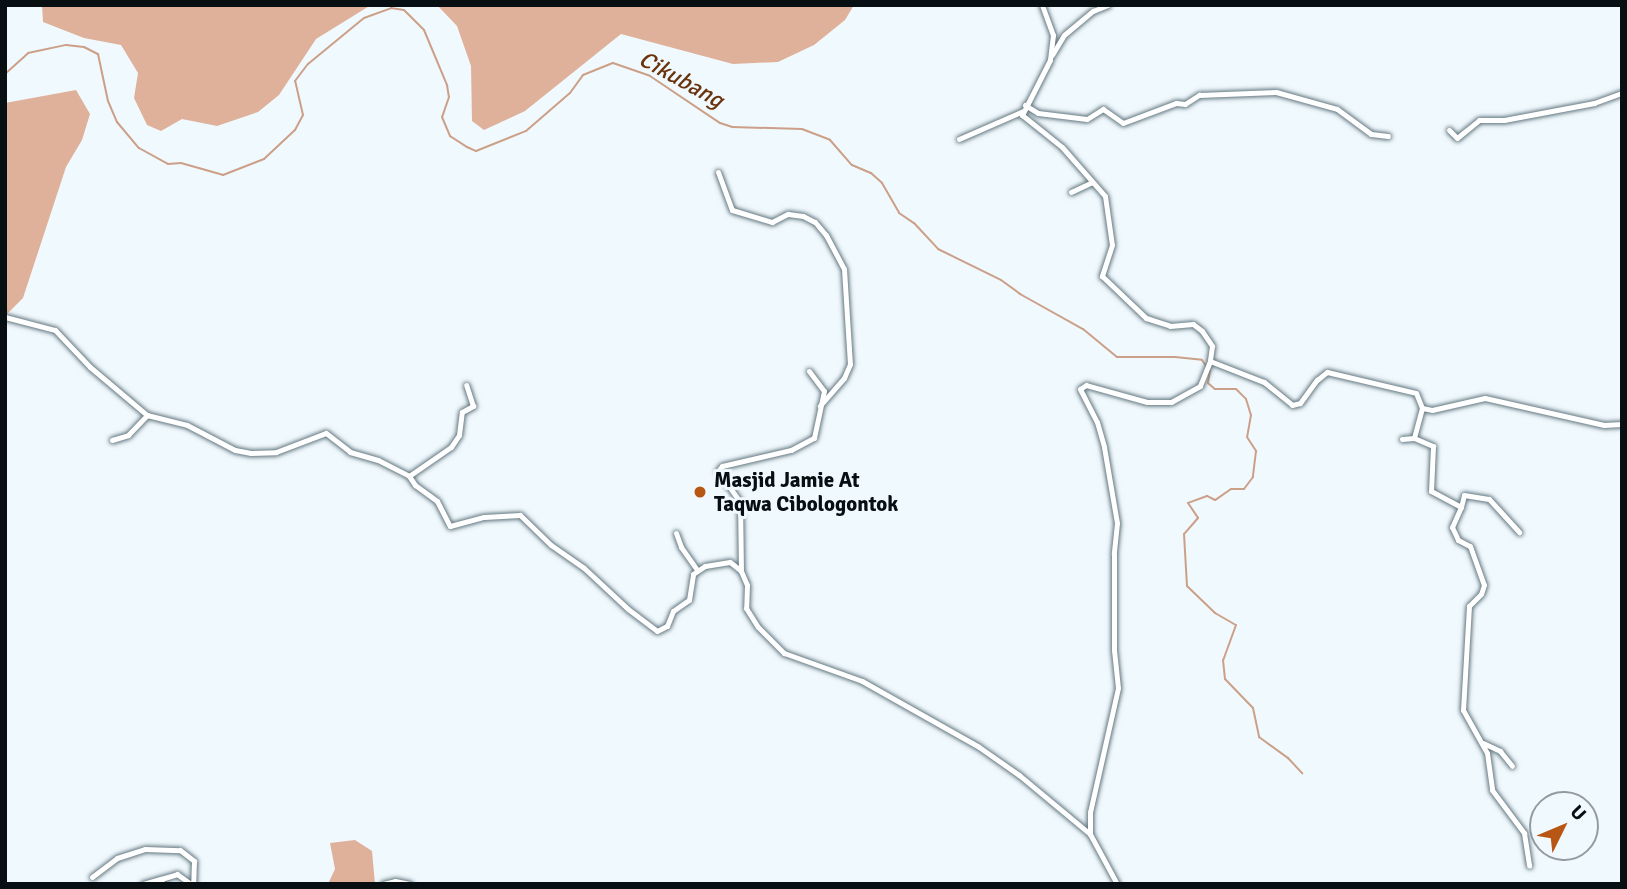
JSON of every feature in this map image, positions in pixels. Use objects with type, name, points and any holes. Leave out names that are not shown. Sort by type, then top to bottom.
[{"type":"street","points":[[1042,5],[1053,35],[1051,58]]},
{"type":"street","points":[[1090,834],[1092,801],[1118,692],[1114,650],[1114,554],[1118,529],[1104,447],[1097,422],[1080,388],[1086,385],[1147,402],[1165,403],[1193,392],[1205,376],[1210,361],[1211,344],[1193,324],[1170,326],[1146,318],[1101,276],[1112,245],[1109,208],[1105,196],[1062,147],[1023,117],[1024,108],[1064,35],[1093,10],[1108,5]]},
{"type":"street","points":[[959,139],[1024,108],[1038,113],[1087,119],[1103,109],[1123,123],[1176,103],[1185,104],[1199,96],[1276,92],[1337,109],[1371,134],[1388,136]]},
{"type":"street","points":[[1449,130],[1457,138],[1479,120],[1513,119],[1594,103],[1622,93]]},
{"type":"street","points":[[718,172],[732,210],[772,222],[788,214],[803,216],[815,222],[826,235],[844,270],[850,364],[844,378],[820,405]]},
{"type":"street","points":[[1072,192],[1092,182]]},
{"type":"street","points":[[5,317],[55,330],[90,367],[147,415],[187,425],[231,448],[251,453],[277,452],[328,434],[350,452],[378,460],[410,476],[415,485],[437,501],[454,527],[484,517],[520,515],[551,545],[584,568],[628,609],[657,631],[667,626],[674,609],[689,600],[690,579],[697,570],[726,561],[741,571]]},
{"type":"street","points":[[1210,361],[1264,382],[1292,405],[1302,401],[1317,380],[1327,372],[1416,393],[1422,408],[1414,437]]},
{"type":"street","points":[[809,371],[824,391],[814,438],[791,450],[722,466],[718,471],[740,502],[741,571],[748,588],[745,607],[758,627],[784,653],[862,681],[979,747],[1020,775],[1090,834],[1117,884]]},
{"type":"street","points":[[410,476],[451,446],[459,435],[462,412],[473,406],[466,385]]},
{"type":"street","points":[[1422,408],[1432,410],[1485,398],[1604,425],[1622,424]]},
{"type":"street","points":[[112,440],[128,435],[147,415]]},
{"type":"street","points":[[1402,439],[1414,437],[1433,445],[1432,492],[1461,507]]},
{"type":"street","points":[[1519,532],[1489,499],[1464,495],[1452,527],[1458,540],[1471,546],[1484,585],[1481,593],[1469,606],[1461,697],[1465,715],[1487,753],[1492,790],[1524,833],[1529,866]]},
{"type":"street","points":[[676,533],[681,547],[697,570]]},
{"type":"street","points":[[1480,742],[1500,751],[1512,766]]},
{"type":"street","points":[[92,877],[117,858],[145,849],[180,850],[194,861],[196,873],[192,884],[177,874],[161,882],[144,884]]},
{"type":"street","points":[[383,884],[395,881],[410,884]]},
{"type":"shaded area","points":[[42,5],[371,5],[316,39],[279,95],[258,112],[217,126],[182,119],[161,131],[147,125],[134,98],[138,73],[121,45],[84,38],[43,22]]},
{"type":"shaded area","points":[[437,5],[854,5],[845,20],[814,45],[778,62],[733,64],[621,34],[525,111],[484,130],[472,121],[471,66],[457,26]]},
{"type":"shaded area","points":[[76,90],[90,114],[82,140],[66,167],[23,298],[5,316],[5,103]]},
{"type":"shaded area","points":[[355,840],[372,851],[375,884],[328,884],[335,869],[330,843]]},
{"type":"waterway","name":"Cikubang","points":[[5,74],[28,53],[66,45],[84,47],[98,54],[108,101],[117,122],[139,148],[168,164],[181,163],[223,175],[264,159],[295,130],[303,115],[295,81],[308,64],[364,18],[391,8],[404,10],[424,30],[447,85],[449,97],[442,117],[450,136],[476,151],[526,131],[570,93],[583,75],[613,63],[650,76],[720,123],[732,127],[802,129],[830,140],[852,165],[871,173],[882,183],[899,213],[914,223],[938,249],[1001,280],[1020,294],[1083,329],[1117,357],[1175,357],[1202,360],[1206,366]]},
{"type":"waterway","points":[[1210,370],[1208,383],[1215,389],[1236,389],[1246,399],[1251,415],[1247,437],[1256,451],[1253,477],[1244,489],[1231,489],[1215,500],[1207,496],[1188,503],[1198,518],[1184,534],[1187,586],[1215,613],[1236,625],[1223,660],[1225,679],[1253,708],[1259,737],[1288,758],[1302,773]]},
{"type":"place","name":"Masjid Jamie At Taqwa Cibologontok","points":[[700,492]]}]
